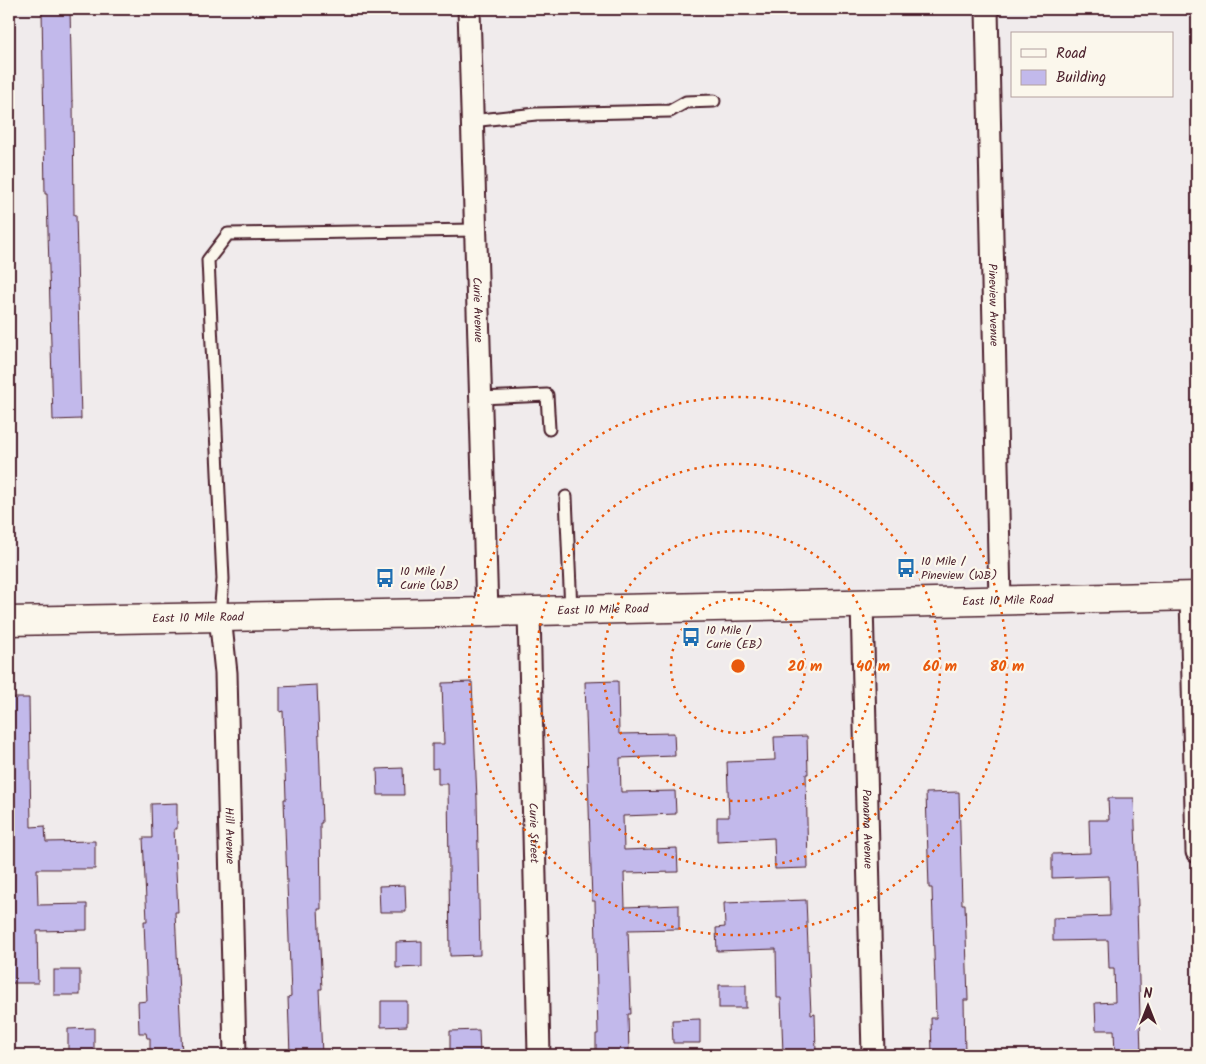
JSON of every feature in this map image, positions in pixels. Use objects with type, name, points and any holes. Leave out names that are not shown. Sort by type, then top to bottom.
[{"type":"main road","name":"East 10 Mile Road","points":[[9,621],[1194,596]]},
{"type":"street","name":"Curie Avenue","points":[[469,9],[487,612]]},
{"type":"street","name":"Pineview Avenue","points":[[987,9],[1000,600]]},
{"type":"street","points":[[1194,596],[1197,852]]},
{"type":"street","name":"Panama Avenue","points":[[862,603],[873,1055]]},
{"type":"street","name":"Curie Street","points":[[529,611],[539,1055]]},
{"type":"street","name":"Hill Avenue","points":[[220,616],[226,674],[235,1055]]},
{"type":"lane","points":[[471,121],[536,114],[670,111],[686,102],[714,101]]},
{"type":"lane","points":[[220,616],[223,579],[208,260],[228,234],[475,230]]},
{"type":"lane","points":[[480,398],[547,395],[549,428]]},
{"type":"lane","points":[[566,497],[571,610]]},
{"type":"building","points":[[42,9],[70,9],[74,215],[76,215],[81,419],[53,420],[47,194],[45,194]]},
{"type":"building","points":[[618,681],[619,734],[674,733],[675,756],[620,758],[621,792],[675,791],[676,814],[623,816],[624,850],[677,848],[678,872],[624,873],[625,907],[679,905],[679,929],[628,930],[631,1014],[628,1014],[629,1055],[596,1055],[596,1034],[598,1034],[595,901],[592,901],[585,682]]},
{"type":"building","points":[[472,682],[477,799],[480,955],[450,956],[448,784],[438,784],[438,768],[432,769],[432,744],[444,744],[442,683]]},
{"type":"building","points":[[317,685],[322,823],[320,823],[321,909],[318,909],[322,989],[319,989],[322,1055],[290,1055],[288,997],[291,996],[284,799],[286,799],[283,711],[280,712],[280,687]]},
{"type":"building","points":[[9,698],[29,698],[31,827],[45,826],[46,842],[95,841],[95,869],[37,869],[38,905],[87,904],[87,930],[37,931],[38,983],[9,983]]},
{"type":"building","points":[[807,736],[808,868],[775,869],[774,838],[717,841],[717,817],[729,817],[727,762],[775,760],[774,737]]},
{"type":"building","points":[[403,768],[404,795],[378,795],[377,769]]},
{"type":"building","points":[[959,792],[962,904],[965,904],[968,1000],[964,1000],[965,1055],[932,1055],[931,1018],[936,1018],[932,888],[929,888],[926,793]]},
{"type":"building","points":[[1108,798],[1134,798],[1141,1055],[1115,1055],[1114,1030],[1096,1030],[1095,1003],[1115,1002],[1114,968],[1109,968],[1108,940],[1053,941],[1053,918],[1110,916],[1109,876],[1052,878],[1052,854],[1090,853],[1089,820],[1109,820]]},
{"type":"building","points":[[177,803],[177,829],[174,829],[178,912],[175,912],[182,1055],[150,1055],[150,1038],[147,1038],[146,1033],[139,1033],[138,1002],[147,1001],[144,921],[147,921],[143,838],[152,838],[151,804]]},
{"type":"building","points":[[405,885],[406,912],[380,912],[379,886]]},
{"type":"building","points":[[806,900],[811,1015],[815,1014],[816,1053],[783,1054],[781,998],[777,998],[776,949],[717,951],[716,928],[725,927],[724,903]]},
{"type":"building","points":[[422,941],[422,967],[396,968],[396,942]]},
{"type":"building","points":[[54,970],[80,970],[80,995],[54,995]]},
{"type":"building","points":[[719,985],[746,985],[746,1008],[719,1008]]},
{"type":"building","points":[[381,1001],[407,1001],[407,1026],[381,1027]]},
{"type":"building","points":[[700,1019],[700,1043],[673,1043],[672,1020]]},
{"type":"building","points":[[94,1028],[94,1053],[68,1054],[68,1029]]},
{"type":"building","points":[[479,1030],[480,1055],[450,1055],[450,1031]]},
{"type":"place","name":"10 Mile / Pineview (WB)","points":[[906,568]]},
{"type":"place","name":"10 Mile / Curie (WB)","points":[[385,578]]},
{"type":"place","name":"10 Mile / Curie (EB)","points":[[691,637]]}]
